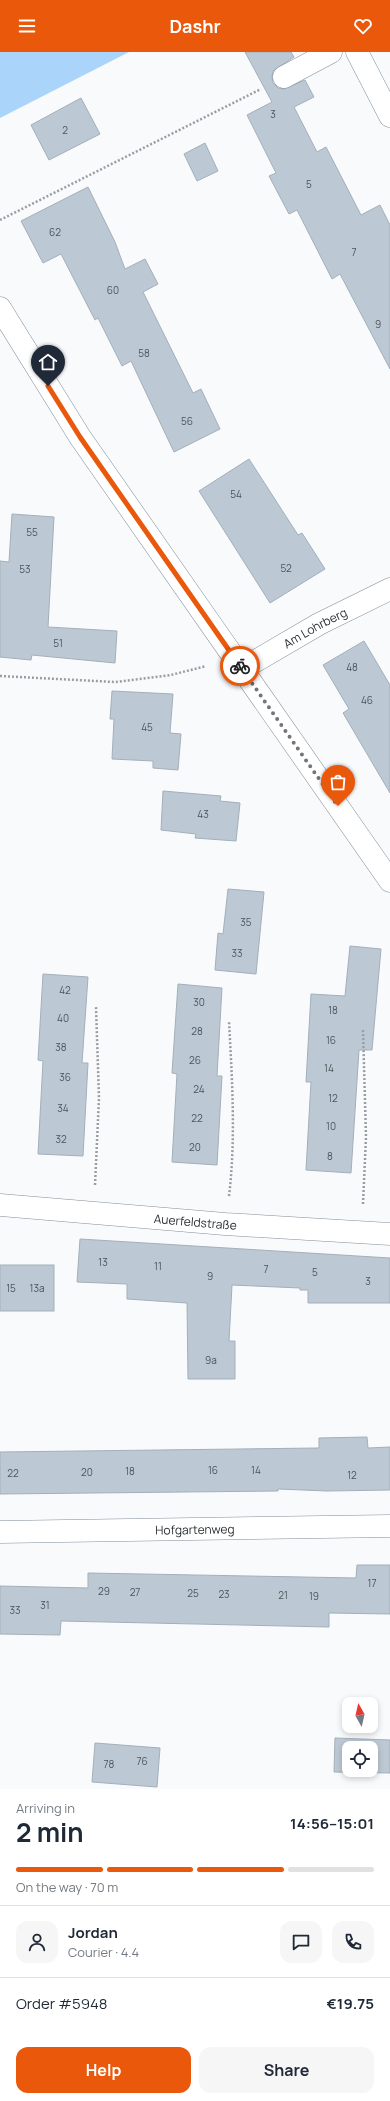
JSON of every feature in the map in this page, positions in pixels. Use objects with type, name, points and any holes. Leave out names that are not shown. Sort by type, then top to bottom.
[{"type":"street","points":[[284,77],[331,52]]},
{"type":"street","points":[[357,52],[390,116]]},
{"type":"street","points":[[0,308],[80,437],[390,881]]},
{"type":"street","name":"Am Lohrberg","points":[[238,664],[390,589]]},
{"type":"street","name":"Auerfeldstraße","points":[[0,1205],[225,1224],[390,1234]]},
{"type":"street","name":"Hofgartenweg","points":[[0,1532],[390,1526]]},
{"type":"path","points":[[0,220],[284,77]]},
{"type":"path","points":[[0,676],[115,682],[238,664]]},
{"type":"path","points":[[96,1008],[99,1098],[97,1157]]},
{"type":"path","points":[[229,1021],[233,1108],[232,1167]]},
{"type":"path","points":[[363,1030],[366,1137],[364,1184]]},
{"type":"shaded area","points":[[0,52],[129,52],[0,118]]},
{"type":"building","points":[[245,52],[291,52],[294,57],[273,71],[273,83],[278,88],[284,89],[305,80],[314,97],[294,107],[317,152],[326,147],[361,215],[380,205],[390,225],[390,369],[340,274],[332,279],[297,210],[289,214],[269,176],[276,173],[247,115],[272,102]]},
{"type":"building","points":[[81,98],[100,134],[49,160],[31,125]]},
{"type":"building","points":[[205,143],[218,171],[197,181],[184,154]]},
{"type":"building","points":[[88,187],[115,242],[125,269],[145,259],[158,284],[143,292],[193,393],[201,389],[220,429],[174,452],[131,361],[122,366],[98,318],[95,320],[61,254],[43,263],[21,221]]},
{"type":"building","points":[[249,459],[298,535],[302,533],[325,569],[270,603],[199,491]]},
{"type":"building","points":[[12,514],[54,517],[48,627],[117,631],[115,663],[32,655],[31,660],[0,657],[0,561],[9,562]]},
{"type":"building","points":[[364,641],[390,685],[390,793],[343,713],[349,709],[323,665]]},
{"type":"building","points":[[112,691],[173,694],[170,733],[181,734],[178,770],[153,768],[153,761],[112,759],[114,719],[110,719]]},
{"type":"building","points":[[163,791],[221,796],[220,801],[240,803],[236,841],[195,838],[196,834],[161,830]]},
{"type":"building","points":[[228,889],[264,892],[256,974],[215,970],[218,933],[223,934]]},
{"type":"building","points":[[350,946],[381,949],[372,1050],[359,1050],[351,1173],[306,1170],[311,1082],[306,1082],[311,994],[345,996]]},
{"type":"building","points":[[43,974],[88,977],[82,1063],[88,1063],[83,1156],[38,1154],[43,1061],[38,1060]]},
{"type":"building","points":[[178,984],[222,988],[217,1076],[222,1076],[217,1165],[172,1162],[177,1074],[172,1073]]},
{"type":"building","points":[[80,1239],[390,1258],[390,1303],[308,1303],[308,1290],[300,1290],[300,1288],[232,1285],[229,1341],[235,1341],[235,1379],[188,1379],[187,1303],[127,1299],[127,1284],[77,1282]]},
{"type":"building","points":[[0,1265],[54,1265],[54,1311],[0,1311]]},
{"type":"building","points":[[367,1437],[368,1448],[390,1447],[390,1490],[327,1491],[278,1489],[278,1491],[0,1494],[0,1452],[319,1448],[319,1438]]},
{"type":"building","points":[[357,1565],[390,1565],[390,1614],[329,1613],[329,1627],[61,1621],[60,1635],[0,1634],[0,1586],[88,1588],[88,1573],[356,1578]]},
{"type":"building","points":[[335,1738],[390,1740],[390,1773],[378,1773],[378,1741],[342,1741],[342,1772],[334,1772]]},
{"type":"building","points":[[95,1743],[160,1748],[157,1787],[92,1782]]},
{"type":"way so far","points":[[240,666],[338,806]]},
{"type":"route","points":[[48,386],[80,437],[240,666]]}]
